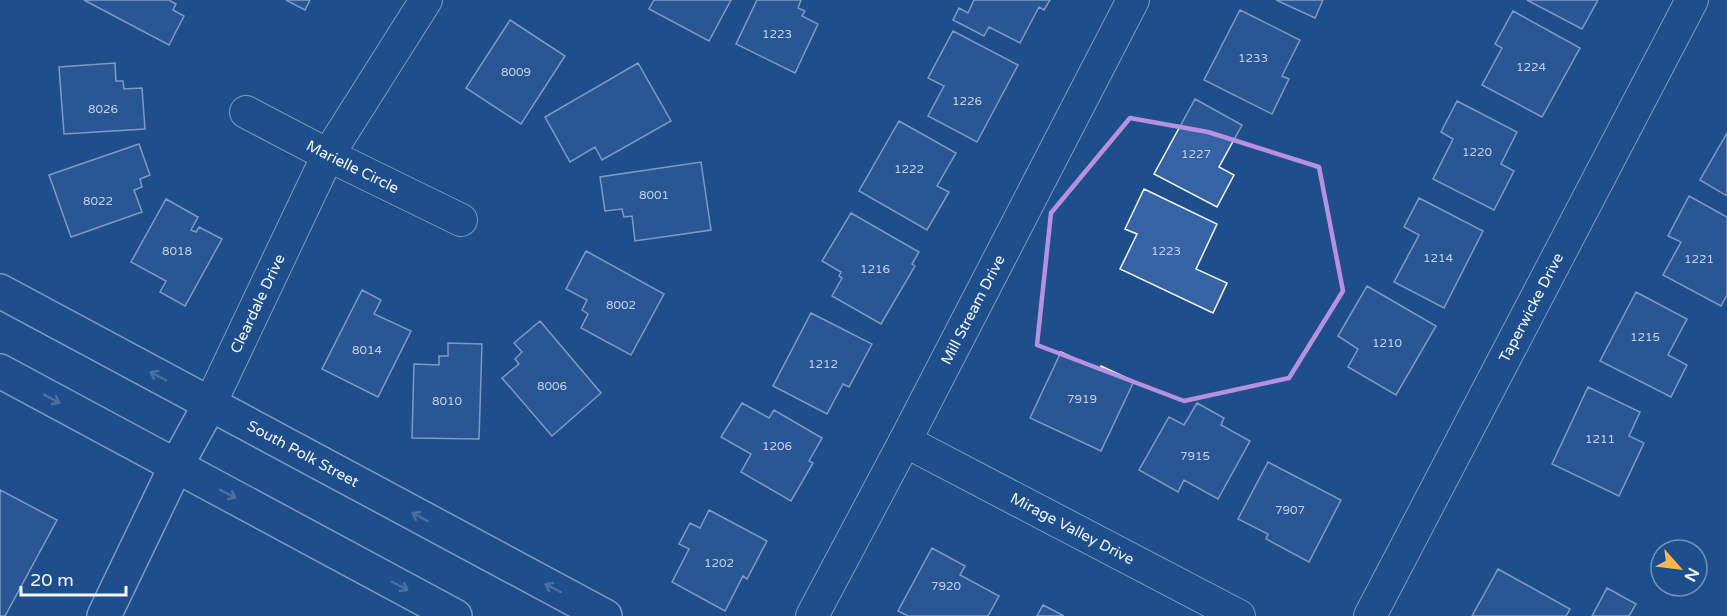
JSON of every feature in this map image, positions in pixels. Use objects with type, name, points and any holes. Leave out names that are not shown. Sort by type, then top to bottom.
[{"type":"main road","name":"South Polk Street","points":[[0,291],[604,616]]},
{"type":"main road","points":[[0,371],[455,616]]},
{"type":"main road","name":"Cleardale Drive","points":[[104,616],[176,466],[210,404]]},
{"type":"street","name":"Cleardale Drive","points":[[210,404],[328,155],[426,0]]},
{"type":"street","name":"Mill Stream Drive","points":[[812,616],[905,441],[1132,0]]},
{"type":"street","name":"Taperwicke Drive","points":[[1370,616],[1692,0]]},
{"type":"street","name":"Marielle Circle","points":[[246,112],[461,220]]},
{"type":"street","name":"Mirage Valley Drive","points":[[905,441],[1239,616]]},
{"type":"highlighted area","points":[[1130,118],[1208,132],[1319,167],[1343,291],[1289,378],[1184,401],[1037,345],[1051,213]]},
{"type":"building","points":[[84,0],[169,0],[176,4],[173,10],[184,16],[169,45]]},
{"type":"building","points":[[286,0],[310,0],[305,10]]},
{"type":"building","points":[[654,0],[731,0],[709,41],[649,9]]},
{"type":"building","points":[[757,0],[801,0],[798,8],[805,11],[802,16],[818,24],[795,73],[736,44]]},
{"type":"building","points":[[974,0],[1050,0],[1044,10],[1039,7],[1020,43],[989,27],[984,36],[953,20],[959,8],[968,13]]},
{"type":"building","points":[[1276,0],[1323,0],[1315,18]]},
{"type":"building","points":[[1527,0],[1598,0],[1582,29]]},
{"type":"building","points":[[1240,10],[1300,40],[1282,76],[1289,79],[1272,114],[1204,80]]},
{"type":"building","points":[[1513,11],[1580,48],[1542,117],[1482,85],[1502,48],[1495,44]]},
{"type":"building","points":[[510,20],[565,56],[521,124],[466,88]]},
{"type":"building","points":[[953,31],[1018,65],[977,142],[928,116],[944,86],[928,78]]},
{"type":"building","points":[[115,63],[116,81],[123,81],[124,89],[142,88],[145,129],[64,134],[59,67]]},
{"type":"building","points":[[638,63],[671,121],[602,160],[595,147],[570,162],[545,117]]},
{"type":"building","points":[[1195,99],[1242,125],[1219,167],[1234,175],[1217,207],[1154,174]]},
{"type":"building","points":[[1457,101],[1517,132],[1501,164],[1514,171],[1494,210],[1433,179],[1453,139],[1441,132]]},
{"type":"building","points":[[899,121],[956,153],[937,186],[949,192],[927,230],[859,191]]},
{"type":"building","points":[[1727,133],[1727,196],[1700,180]]},
{"type":"building","points":[[139,144],[150,175],[140,179],[142,187],[134,190],[142,212],[71,237],[49,175]]},
{"type":"building","points":[[701,162],[711,230],[635,241],[632,216],[624,217],[622,209],[605,211],[600,177]]},
{"type":"building","points":[[1144,189],[1217,224],[1196,269],[1227,283],[1213,313],[1120,269],[1137,234],[1125,229]]},
{"type":"building","points":[[1689,196],[1727,217],[1727,295],[1721,306],[1663,275],[1681,242],[1668,236]]},
{"type":"building","points":[[1419,198],[1483,231],[1444,308],[1394,282],[1419,235],[1404,227]]},
{"type":"building","points":[[166,199],[198,217],[191,230],[196,232],[199,227],[222,239],[185,306],[160,292],[166,281],[131,262]]},
{"type":"building","points":[[851,213],[919,252],[912,264],[915,266],[881,324],[832,296],[842,278],[839,276],[841,272],[822,261]]},
{"type":"building","points":[[586,251],[664,294],[631,355],[581,328],[588,314],[582,310],[587,300],[566,289]]},
{"type":"building","points":[[1367,286],[1436,326],[1396,395],[1348,367],[1358,349],[1338,336]]},
{"type":"building","points":[[362,290],[381,300],[374,314],[411,331],[378,397],[322,369]]},
{"type":"building","points":[[1636,292],[1687,319],[1668,355],[1687,365],[1671,397],[1600,361]]},
{"type":"building","points":[[811,313],[872,344],[849,387],[843,384],[827,414],[773,386]]},
{"type":"building","points":[[540,321],[601,393],[552,436],[502,378],[519,364],[515,359],[522,352],[514,343]]},
{"type":"building","points":[[448,343],[482,344],[479,439],[412,438],[414,364],[439,365],[439,356],[448,356]]},
{"type":"building","points":[[1061,352],[1099,370],[1101,366],[1134,381],[1101,451],[1030,418]]},
{"type":"building","points":[[1588,387],[1640,412],[1629,436],[1644,443],[1619,496],[1552,464]]},
{"type":"building","points":[[742,403],[769,418],[774,410],[822,438],[809,461],[813,463],[791,501],[741,472],[751,454],[721,437]]},
{"type":"building","points":[[1197,403],[1224,418],[1221,425],[1250,441],[1218,499],[1184,480],[1178,492],[1139,470],[1169,417],[1184,425]]},
{"type":"building","points":[[1268,462],[1341,500],[1309,562],[1266,539],[1268,534],[1238,519]]},
{"type":"building","points":[[0,490],[57,520],[5,616],[0,616]]},
{"type":"building","points":[[709,510],[767,541],[747,579],[743,576],[725,611],[672,582],[689,549],[679,544],[690,523],[700,528]]},
{"type":"building","points":[[932,548],[965,566],[960,575],[999,596],[988,616],[908,616],[898,611]]},
{"type":"building","points":[[1498,569],[1570,609],[1566,616],[1472,616]]},
{"type":"building","points":[[1607,588],[1636,604],[1629,616],[1592,616]]},
{"type":"building","points":[[1043,605],[1064,616],[1037,616]]}]
